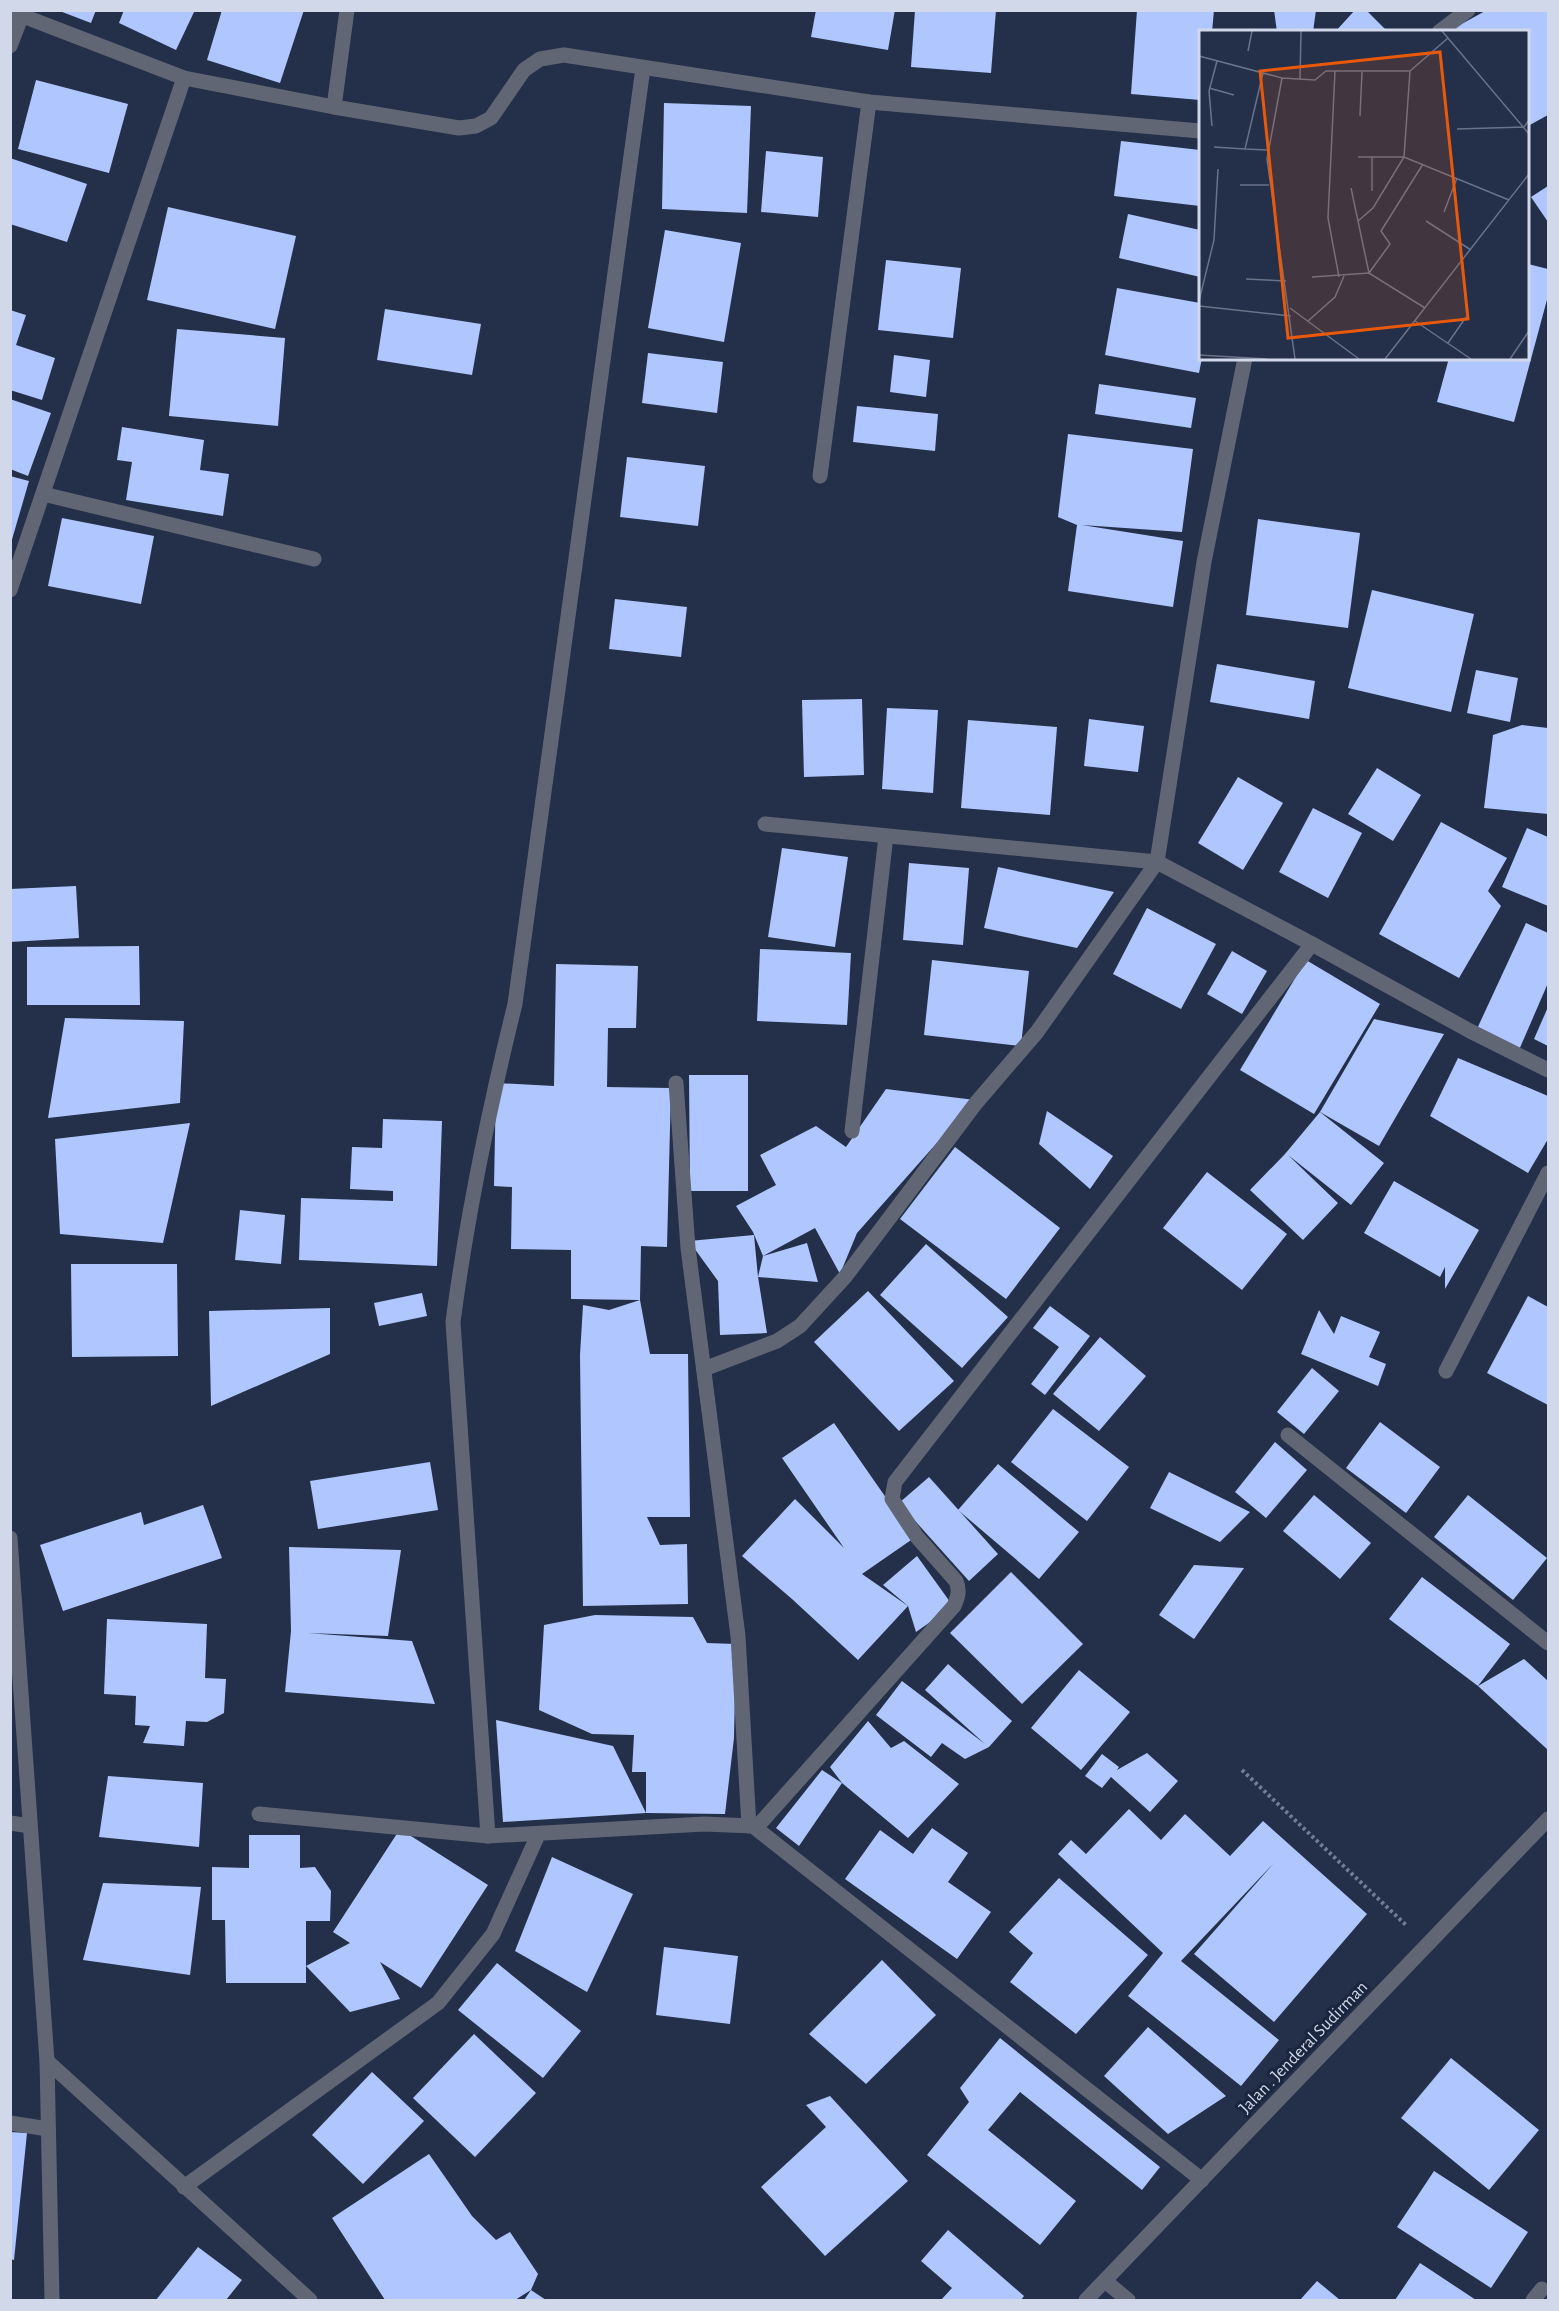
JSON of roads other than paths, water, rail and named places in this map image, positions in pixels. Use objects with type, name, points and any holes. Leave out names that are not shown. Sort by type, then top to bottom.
[{"type":"street","points":[[334,107],[347,10]]},
{"type":"street","points":[[1442,30],[1468,10]]},
{"type":"street","points":[[10,46],[16,13],[184,78],[459,128],[476,126],[492,117],[524,70],[540,59],[564,55],[869,102],[1199,130]]},
{"type":"street","points":[[488,1836],[453,1322],[464,1239],[496,1079],[514,1004],[643,68]]},
{"type":"street","points":[[10,591],[184,78]]},
{"type":"street","points":[[819,476],[869,102]]},
{"type":"street","points":[[704,1369],[777,1341],[800,1326],[845,1277],[976,1103],[1037,1032],[1157,862],[1204,562],[1245,360]]},
{"type":"street","points":[[43,494],[314,559]]},
{"type":"street","points":[[765,824],[1157,862],[1470,1031],[1548,1070]]},
{"type":"street","points":[[852,1131],[886,836]]},
{"type":"street","points":[[753,1827],[954,1606],[957,1599],[959,1587],[956,1581],[917,1538],[892,1499],[895,1482],[1312,944]]},
{"type":"street","points":[[676,1083],[688,1248],[738,1636],[753,1827]]},
{"type":"street","points":[[1446,1371],[1548,1173]]},
{"type":"street","points":[[1288,1435],[1548,1643]]},
{"type":"street","points":[[10,1538],[47,2061],[52,2301]]},
{"type":"street","points":[[259,1814],[488,1836],[705,1824],[753,1827],[1202,2180]]},
{"type":"street","name":"Jalan . Jenderal Sudirman","points":[[1086,2301],[1548,1819]]},
{"type":"street","points":[[10,1822],[30,1826]]},
{"type":"street","points":[[184,2187],[438,2003],[493,1934],[538,1835]]},
{"type":"street","points":[[47,2061],[310,2301]]},
{"type":"street","points":[[10,2123],[48,2129]]},
{"type":"street","points":[[1105,2281],[1128,2301]]}]
